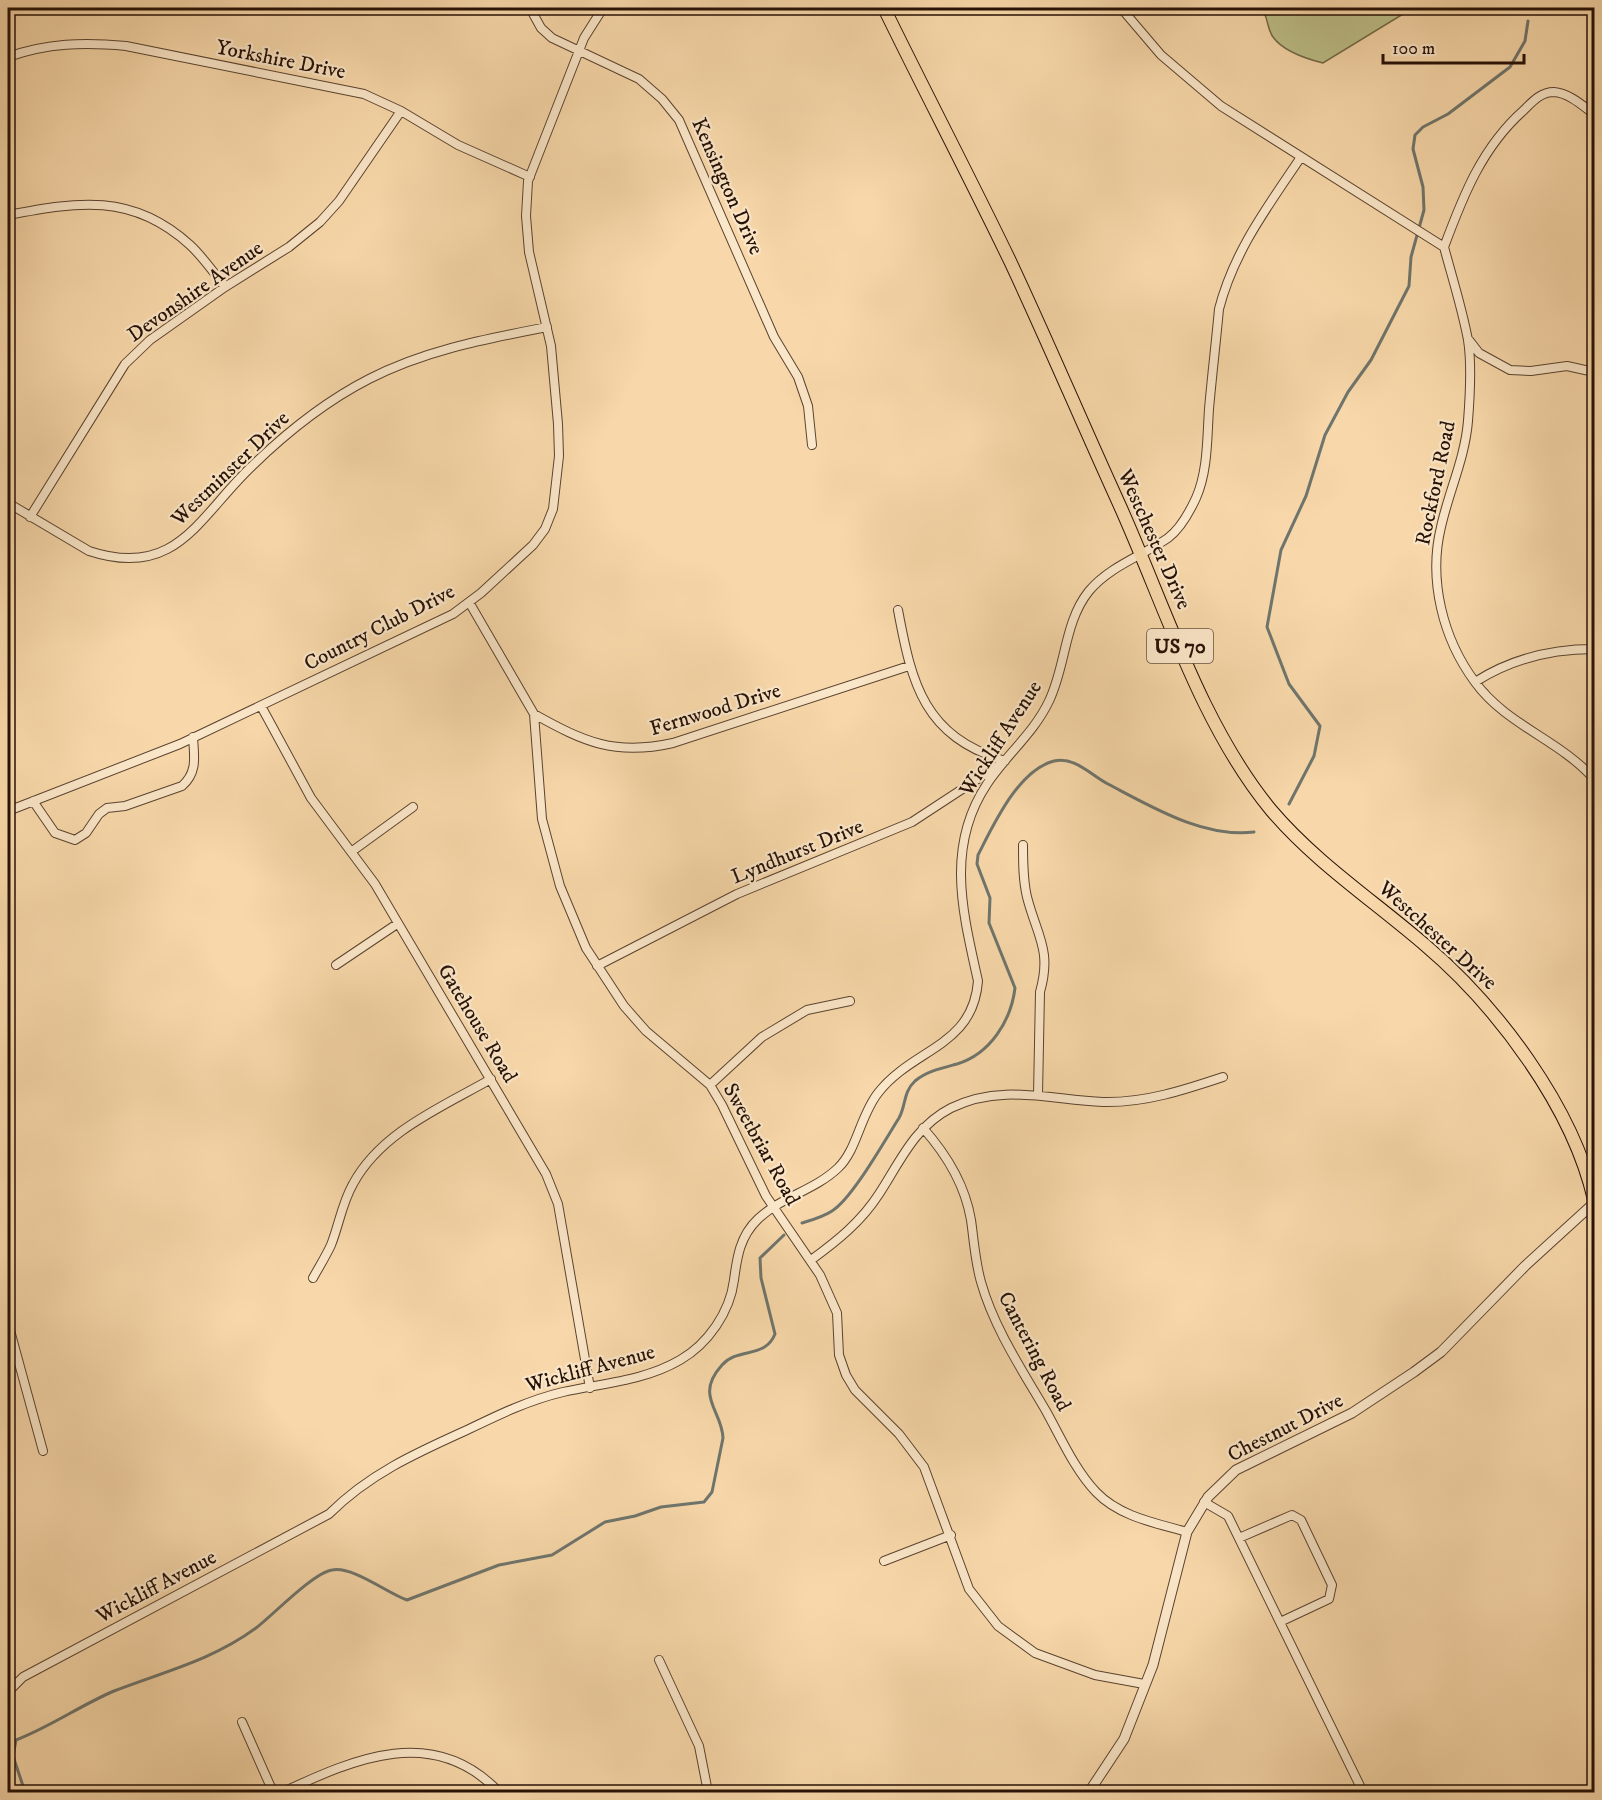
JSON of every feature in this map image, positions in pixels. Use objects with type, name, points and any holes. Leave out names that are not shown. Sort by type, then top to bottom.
[{"type":"main road","name":"Westchester Drive","points":[[884,8],[1010,263],[1141,553],[1199,690],[1241,767],[1271,809],[1310,849],[1429,947],[1487,1005],[1530,1059],[1589,1178],[1594,1202]]},
{"type":"street","name":"Kensington Drive","points":[[530,8],[542,28],[552,38],[618,67],[639,79],[662,99],[679,120],[774,337],[798,378],[808,406],[812,445]]},
{"type":"street","name":"Country Club Drive","points":[[8,811],[193,737],[453,614],[533,545],[545,528],[553,509],[559,456],[558,424],[547,327],[529,252],[526,216],[530,177],[579,51],[603,8]]},
{"type":"street","points":[[1121,8],[1161,55],[1221,106],[1444,247],[1461,201],[1484,156],[1501,134],[1537,97],[1548,93],[1560,93],[1594,114]]},
{"type":"street","name":"Yorkshire Drive","points":[[8,57],[32,49],[56,45],[91,43],[126,46],[364,94],[401,111],[458,145],[530,177]]},
{"type":"street","name":"Devonshire Avenue","points":[[30,517],[125,364],[148,342],[225,287],[289,247],[320,222],[339,201],[401,111]]},
{"type":"street","name":"Wickliff Avenue","points":[[8,1692],[24,1677],[329,1514],[363,1483],[401,1460],[525,1402],[656,1373],[682,1359],[703,1342],[720,1321],[729,1299],[735,1258],[743,1238],[756,1220],[774,1206],[838,1168],[850,1151],[866,1110],[885,1083],[897,1071],[954,1036],[971,1014],[977,997],[978,981],[962,907],[960,857],[969,822],[986,785],[1032,729],[1049,702],[1060,672],[1074,618],[1090,590],[1124,562],[1172,535],[1197,497],[1204,469],[1219,309],[1225,286],[1236,259],[1256,224],[1301,157]]},
{"type":"street","points":[[8,215],[69,203],[94,203],[135,212],[179,236],[192,246],[225,287]]},
{"type":"street","name":"Rockford Road","points":[[1444,247],[1468,339],[1468,421],[1462,459],[1440,528],[1437,567],[1445,625],[1456,652],[1487,698],[1516,721],[1565,751],[1594,779]]},
{"type":"street","name":"Westminster Drive","points":[[8,502],[89,551],[101,555],[131,559],[159,552],[182,541],[198,528],[250,468],[282,439],[362,383],[449,346],[547,327]]},
{"type":"street","points":[[1468,339],[1479,353],[1510,370],[1531,371],[1567,366],[1594,372]]},
{"type":"street","name":"Sweetbriar Road","points":[[469,602],[534,714],[542,819],[550,854],[586,948],[624,1006],[646,1031],[710,1085],[722,1105],[766,1196],[811,1260],[837,1313],[839,1355],[846,1376],[855,1390],[899,1434],[919,1458],[951,1535],[969,1589],[985,1612],[1014,1640],[1035,1653],[1095,1675],[1144,1684]]},
{"type":"street","points":[[898,610],[909,666],[924,702],[945,728],[973,748],[1005,761]]},
{"type":"street","points":[[1475,682],[1502,667],[1541,654],[1571,649],[1594,649]]},
{"type":"street","name":"Fernwood Drive","points":[[534,714],[572,736],[600,746],[648,749],[673,743],[909,666]]},
{"type":"street","name":"Gatehouse Road","points":[[261,706],[311,798],[375,884],[546,1174],[558,1204],[590,1388]]},
{"type":"street","points":[[33,801],[55,833],[75,840],[86,833],[99,814],[107,808],[125,806],[182,786],[190,780],[194,771],[193,737]]},
{"type":"street","name":"Lyndhurst Drive","points":[[597,966],[737,894],[912,822],[1005,761]]},
{"type":"street","points":[[351,852],[413,807]]},
{"type":"street","points":[[1023,845],[1023,873],[1027,898],[1046,953],[1045,976],[1040,993],[1038,1095]]},
{"type":"street","points":[[336,965],[397,924]]},
{"type":"street","points":[[710,1085],[762,1037],[807,1010],[850,1001]]},
{"type":"street","points":[[811,1260],[839,1240],[861,1219],[879,1194],[902,1152],[923,1128],[950,1108],[974,1099],[1006,1093],[1105,1102],[1167,1095],[1223,1077]]},
{"type":"street","points":[[313,1278],[331,1244],[353,1184],[364,1167],[381,1148],[414,1123],[491,1079]]},
{"type":"street","name":"Cantering Road","points":[[923,1128],[946,1156],[963,1190],[971,1219],[978,1272],[989,1310],[1077,1466],[1097,1493],[1126,1512],[1140,1519],[1186,1532]]},
{"type":"street","name":"Chestnut Drive","points":[[1089,1792],[1124,1739],[1144,1684],[1154,1665],[1186,1532],[1204,1502],[1236,1470],[1352,1413],[1441,1352],[1525,1266],[1594,1202]]},
{"type":"street","points":[[8,1323],[43,1451]]},
{"type":"street","points":[[1204,1502],[1228,1516],[1363,1792]]},
{"type":"street","points":[[1239,1538],[1292,1515],[1301,1520],[1332,1585],[1329,1599],[1280,1622]]},
{"type":"street","points":[[884,1561],[951,1535]]},
{"type":"street","points":[[659,1660],[699,1746],[708,1792]]},
{"type":"street","points":[[242,1722],[273,1792]]},
{"type":"street","points":[[283,1792],[374,1756],[416,1752],[457,1762],[479,1774],[500,1792]]},
{"type":"green space","points":[[1259,8],[1413,8],[1323,63],[1296,54],[1277,42]]},
{"type":"waterway","points":[[1289,804],[1314,756],[1320,726],[1289,684],[1267,627],[1281,550],[1306,496],[1325,435],[1348,392],[1371,360],[1409,286],[1411,257],[1424,210],[1423,187],[1413,149],[1415,135],[1423,127],[1448,114],[1510,67],[1525,41],[1528,21]]},
{"type":"waterway","points":[[802,1223],[829,1213],[849,1194],[899,1118],[908,1090],[915,1081],[930,1072],[957,1064],[979,1053],[997,1035],[1004,1024],[1015,988],[989,923],[990,898],[977,864],[978,855],[999,815],[1029,775],[1041,766],[1054,761],[1068,761],[1178,819],[1216,830],[1235,833],[1254,832]]},
{"type":"waterway","points":[[25,1792],[13,1756],[16,1740],[114,1691],[223,1649],[256,1628],[304,1586],[324,1573],[332,1570],[350,1572],[407,1600],[499,1565],[552,1555],[605,1522],[635,1516],[661,1507],[704,1502],[712,1492],[723,1438],[722,1428],[712,1403],[710,1386],[714,1376],[728,1360],[765,1347],[775,1334],[761,1278],[760,1258],[784,1235]]}]
